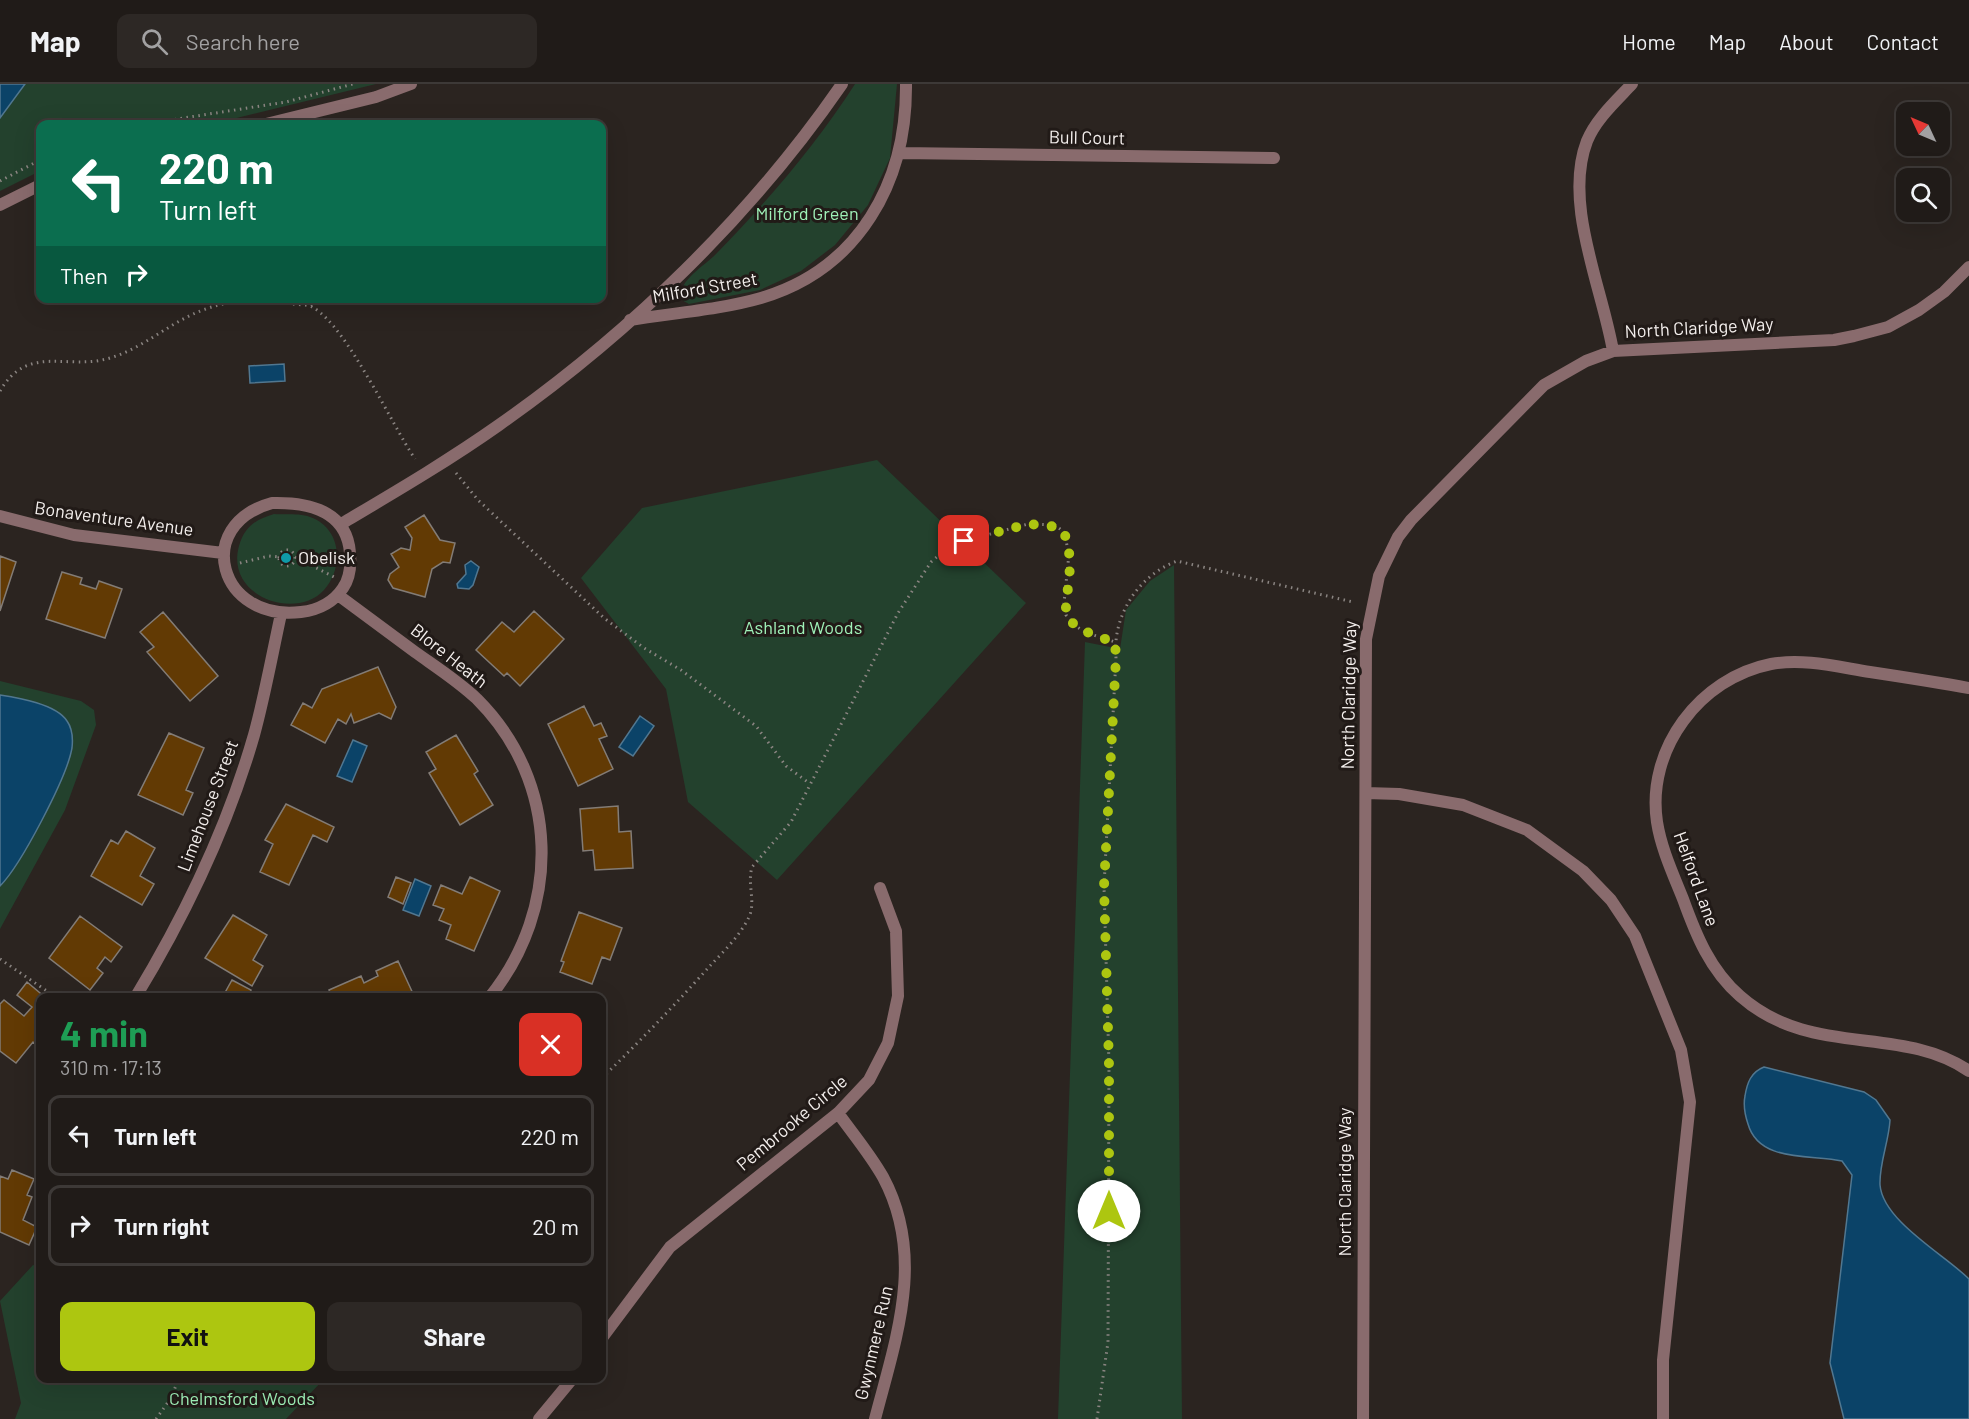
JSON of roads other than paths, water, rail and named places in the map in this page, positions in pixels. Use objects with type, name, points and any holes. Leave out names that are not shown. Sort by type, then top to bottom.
[{"type":"street","points":[[282,120],[376,97],[411,84]]},
{"type":"street","name":"Milford Street","points":[[341,524],[434,469],[500,424],[575,368],[630,320],[730,222],[788,156],[842,84]]},
{"type":"street","name":"Milford Street","points":[[630,320],[741,303],[771,294],[803,279],[841,251],[862,227],[883,196],[900,153],[906,84]]},
{"type":"street","points":[[1613,351],[1580,209],[1578,172],[1588,139],[1632,84]]},
{"type":"street","name":"Bull Court","points":[[900,153],[1274,158]]},
{"type":"street","points":[[0,205],[36,187]]},
{"type":"street","name":"North Claridge Way","points":[[1363,1419],[1366,639],[1373,594],[1388,555],[1411,520],[1528,399],[1560,374],[1613,351],[1834,340],[1854,336],[1888,327],[1919,310],[1944,292],[1969,267]]},
{"type":"street","points":[[272,503],[309,505],[341,524],[349,545],[351,561],[345,586],[338,595],[321,607],[280,614],[258,608],[238,594],[228,579],[223,553],[232,529],[251,510],[272,503]]},
{"type":"street","name":"Bonaventure Avenue","points":[[0,516],[74,535],[223,553]]},
{"type":"street","name":"Blore Heath","points":[[338,595],[476,699],[501,728],[529,780],[538,814],[541,838],[538,898],[520,952],[492,993]]},
{"type":"street","name":"Limehouse Street","points":[[138,993],[183,915],[228,814],[254,733],[280,614]]},
{"type":"street","name":"Helford Lane","points":[[1969,688],[1815,663],[1770,664],[1747,672],[1704,698],[1680,725],[1665,755],[1656,789],[1661,842],[1695,930],[1712,963],[1740,996],[1768,1017],[1797,1029],[1921,1051],[1941,1056],[1969,1071]]},
{"type":"street","points":[[1366,793],[1399,794],[1463,805],[1527,830],[1565,856],[1597,885],[1627,922],[1639,944],[1681,1050],[1690,1102],[1663,1360],[1663,1419]]},
{"type":"street","name":"Pembrooke Circle","points":[[606,1333],[670,1247],[838,1113],[869,1080],[888,1043],[898,996],[896,931],[880,888]]},
{"type":"street","name":"Gwynmere Run","points":[[838,1113],[875,1164],[888,1187],[900,1218],[905,1243],[907,1275],[902,1313],[875,1419]]},
{"type":"street","points":[[539,1419],[569,1383]]},
{"type":"water","points":[[0,84],[25,84],[0,118]]},
{"type":"water","points":[[284,364],[285,381],[250,383],[249,366]]},
{"type":"water","points":[[471,561],[479,567],[473,585],[469,589],[458,588],[457,584],[466,574],[465,565]]},
{"type":"water","points":[[0,695],[46,706],[62,715],[71,730],[72,748],[53,799],[31,841],[0,886]]},
{"type":"water","points":[[640,716],[654,726],[633,756],[619,747]]},
{"type":"water","points":[[353,740],[367,746],[352,782],[337,776]]},
{"type":"water","points":[[415,879],[431,886],[419,916],[403,910]]},
{"type":"water","points":[[1764,1067],[1864,1092],[1876,1100],[1890,1120],[1880,1177],[1884,1198],[1892,1212],[1903,1224],[1969,1279],[1969,1419],[1844,1419],[1830,1363],[1852,1175],[1842,1161],[1774,1151],[1754,1136],[1746,1117],[1744,1100],[1750,1078]]},
{"type":"place","name":"Obelisk","points":[[286,558]]},
{"type":"park label","name":"Milford Green","points":[[807,214]]},
{"type":"park label","name":"Ashland Woods","points":[[803,628]]},
{"type":"park label","name":"Chelmsford Woods","points":[[242,1399]]}]
